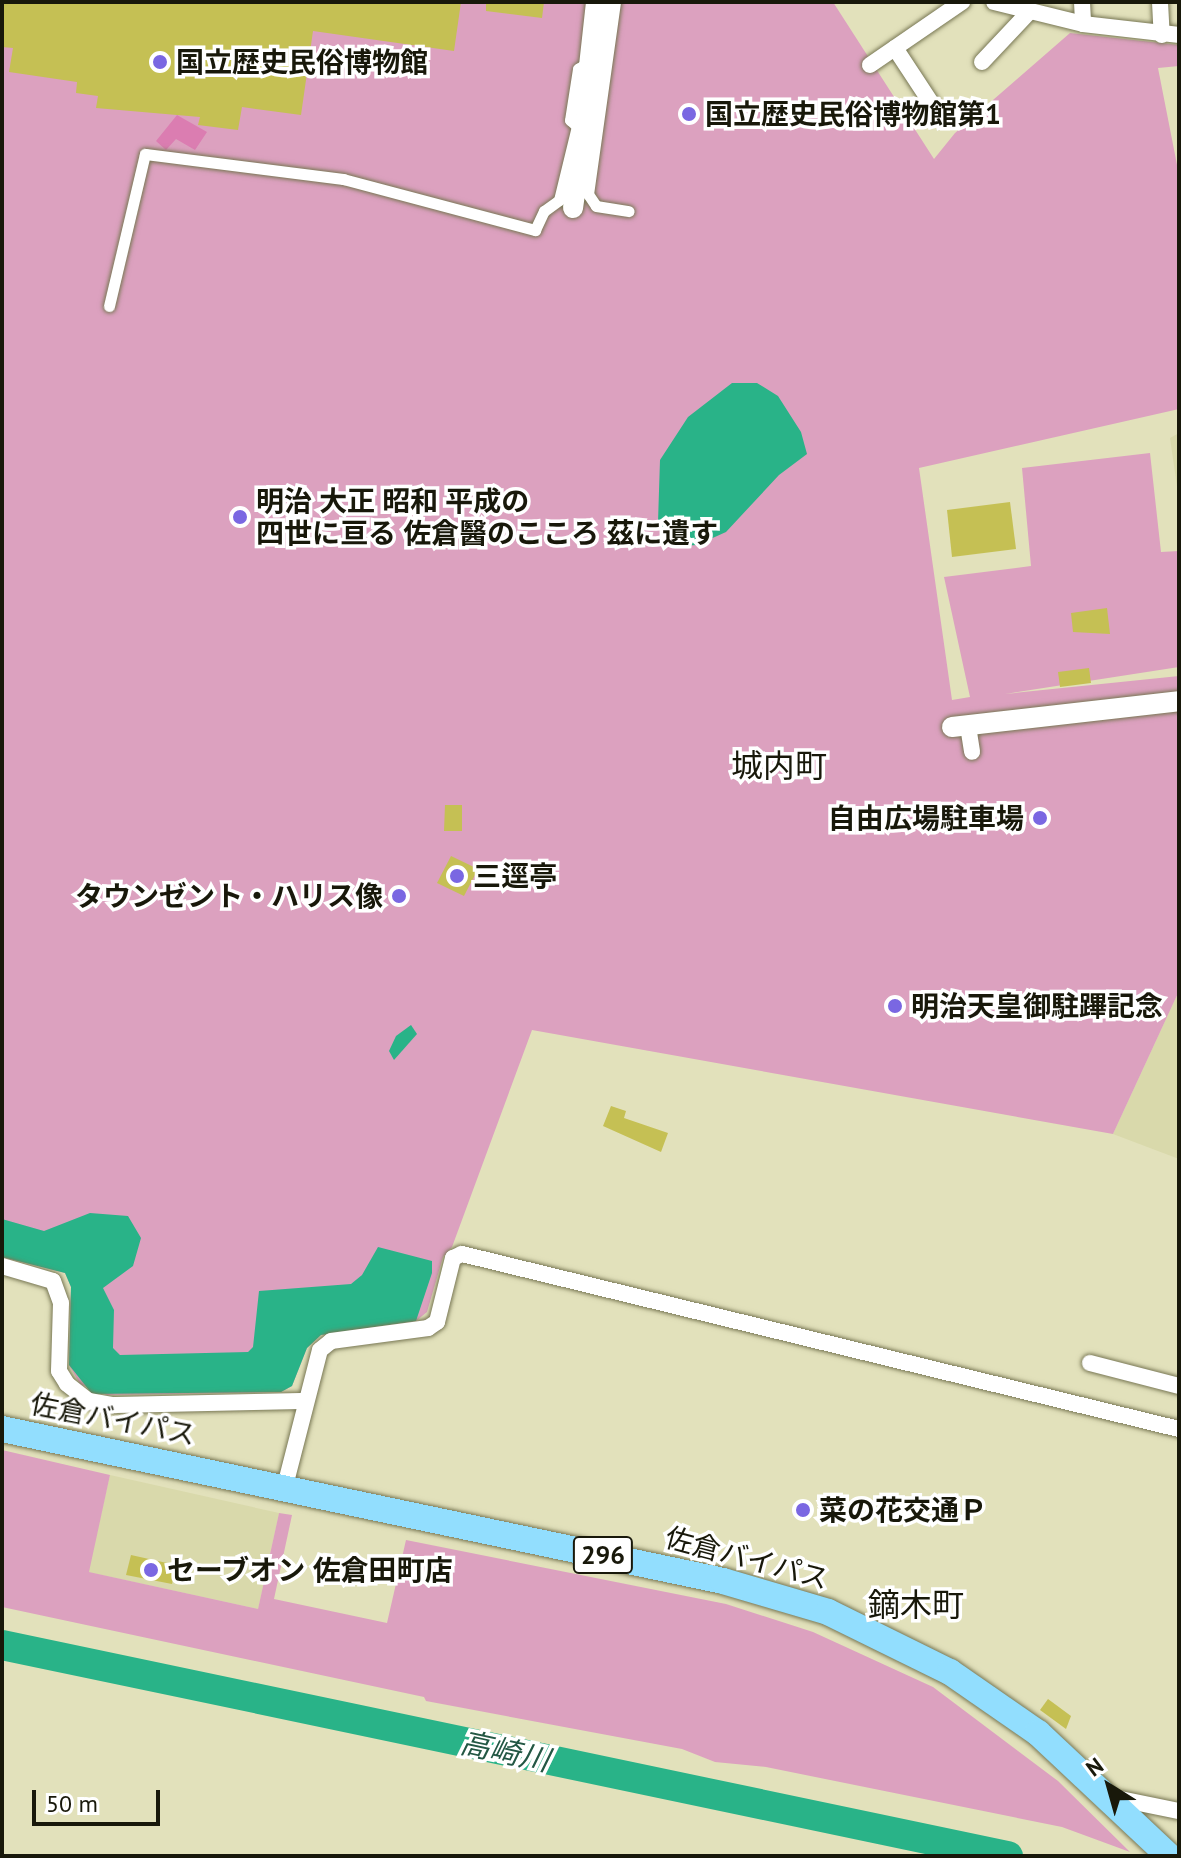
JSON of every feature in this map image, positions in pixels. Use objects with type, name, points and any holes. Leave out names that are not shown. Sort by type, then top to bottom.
[{"type":"highway","name":"佐倉バイパス","points":[[2,1429],[285,1486],[737,1584],[828,1612],[950,1672],[1038,1733],[1169,1856]]},
{"type":"street","points":[[109,306],[145,154],[343,179],[535,230],[562,190],[577,126],[570,120],[578,69],[584,65],[591,2]]},
{"type":"street","points":[[573,208],[602,2]]},
{"type":"street","points":[[615,2],[588,194],[596,206],[629,211]]},
{"type":"street","points":[[870,65],[962,2]]},
{"type":"street","points":[[994,2],[1083,24],[1170,35],[1160,2]]},
{"type":"street","points":[[1082,2],[1083,24]]},
{"type":"street","points":[[982,62],[1030,11]]},
{"type":"street","points":[[895,48],[935,109]]},
{"type":"street","points":[[972,752],[960,727],[1179,701]]},
{"type":"street","points":[[285,1486],[314,1362],[331,1341],[418,1332],[437,1322],[453,1258],[462,1254],[1179,1429]]},
{"type":"street","points":[[2,1266],[39,1275],[58,1289],[59,1371],[77,1395],[89,1401],[112,1405],[304,1401]]},
{"type":"street","points":[[1090,1363],[1179,1386]]},
{"type":"street","points":[[1105,1796],[1179,1811]]},
{"type":"shaded area","points":[[2,2],[833,2],[934,159],[955,133],[1070,33],[1179,45],[1179,66],[1158,68],[1179,175],[1179,409],[919,468],[952,700],[970,697],[944,577],[1031,566],[1022,468],[1150,453],[1161,552],[1179,551],[1179,667],[1005,694],[1179,676],[1179,991],[1113,1134],[532,1030],[452,1247],[443,1257],[427,1312],[416,1321],[321,1335],[307,1348],[292,1386],[281,1392],[107,1395],[80,1384],[69,1365],[71,1287],[65,1273],[2,1257]]},
{"type":"shaded area","points":[[177,115],[207,132],[195,150],[176,139],[166,150],[156,141]]},
{"type":"shaded area","points":[[732,383],[757,383],[778,396],[801,432],[807,454],[779,475],[726,532],[697,545],[681,546],[658,522],[660,460],[688,417]]},
{"type":"shaded area","points":[[1179,433],[1179,500],[1170,438]]},
{"type":"shaded area","points":[[1179,991],[1179,1159],[1113,1134]]},
{"type":"shaded area","points":[[411,1025],[417,1034],[394,1060],[389,1051],[396,1036]]},
{"type":"shaded area","points":[[90,1213],[128,1216],[141,1238],[133,1266],[103,1288],[114,1310],[113,1348],[120,1355],[248,1352],[253,1347],[259,1291],[351,1284],[362,1275],[378,1247],[432,1261],[432,1273],[416,1321],[321,1335],[307,1348],[292,1386],[281,1392],[92,1394],[69,1365],[71,1287],[65,1273],[2,1257],[2,1219],[44,1231]]},
{"type":"shaded area","points":[[2,1450],[110,1475],[89,1572],[258,1609],[279,1513],[292,1515],[274,1599],[387,1623],[406,1540],[726,1604],[813,1632],[933,1687],[1058,1781],[1130,1852],[1062,1827],[766,1767],[715,1762],[682,1749],[426,1701],[424,1697],[2,1607]]},
{"type":"shaded area","points":[[110,1475],[279,1513],[258,1609],[88,1572]]},
{"type":"building","name":"国立歴史民俗博物館","points":[[2,2],[461,2],[454,51],[313,31],[301,115],[242,107],[238,130],[198,125],[200,117],[96,108],[98,96],[76,93],[77,82],[9,72],[13,48],[2,47]]},
{"type":"building","points":[[486,2],[544,2],[542,18],[486,11]]},
{"type":"building","points":[[1010,502],[1016,549],[952,557],[947,510]]},
{"type":"building","points":[[1107,608],[1110,634],[1073,632],[1071,613]]},
{"type":"building","points":[[1089,668],[1091,683],[1060,687],[1058,672]]},
{"type":"building","points":[[445,805],[462,805],[462,831],[444,831]]},
{"type":"building","name":"三逕亭","points":[[451,856],[478,869],[464,896],[437,883]]},
{"type":"building","points":[[611,1106],[626,1111],[624,1118],[668,1133],[661,1152],[603,1126]]},
{"type":"building","name":"セーブオン 佐倉田町店","points":[[131,1555],[176,1565],[172,1584],[126,1575]]},
{"type":"building","points":[[1048,1699],[1071,1716],[1066,1729],[1040,1710]]},
{"type":"waterway","name":"高崎川","points":[[2,1645],[1008,1856]]},
{"type":"place","name":"国立歴史民俗博物館","points":[[160,62]]},
{"type":"place","name":"国立歴史民俗博物館第1","points":[[689,114]]},
{"type":"place","name":"明治 大正 昭和 平成の 四世に亘る 佐倉醫のこころ 茲に遺す","points":[[240,517]]},
{"type":"place","name":"自由広場駐車場","points":[[1040,818]]},
{"type":"place","name":"三逕亭","points":[[457,876]]},
{"type":"place","name":"タウンゼント・ハリス像","points":[[399,896]]},
{"type":"place","name":"明治天皇御駐蹕記念","points":[[895,1006]]},
{"type":"place","name":"菜の花交通Ｐ","points":[[803,1510]]},
{"type":"place","name":"セーブオン 佐倉田町店","points":[[151,1570]]},
{"type":"district","name":"城内町","points":[[779,765]]},
{"type":"district","name":"鏑木町","points":[[916,1604]]}]
